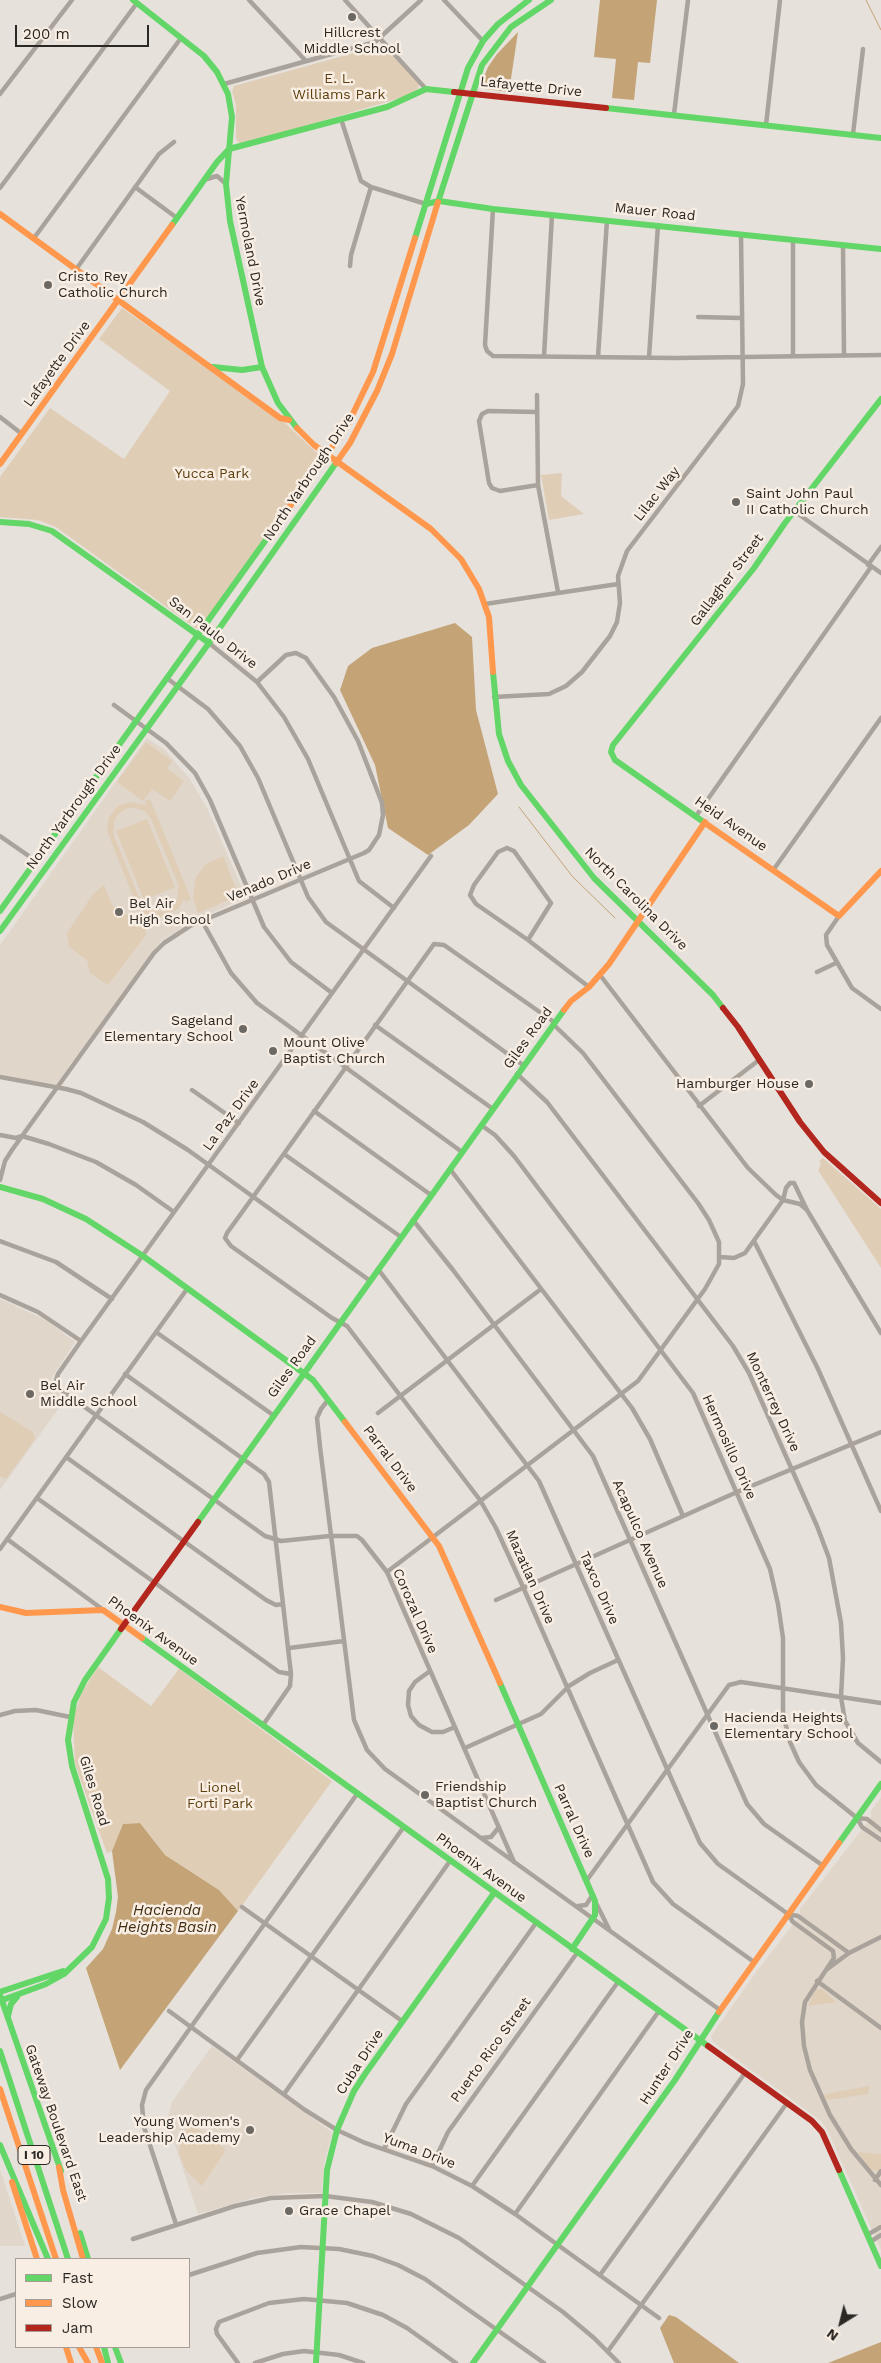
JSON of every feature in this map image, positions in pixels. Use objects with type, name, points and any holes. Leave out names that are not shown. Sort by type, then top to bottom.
[{"type":"main road","name":"North Yarbrough Drive","points":[[0,911],[168,679],[347,426],[366,389],[384,343],[468,68],[483,41],[506,16],[529,0]]},
{"type":"main road","name":"North Yarbrough Drive","points":[[0,931],[3,921],[209,643],[337,463],[361,424],[376,394],[392,354],[471,94],[482,65],[501,38],[524,17],[550,0]]},
{"type":"main road","name":"Yermoland Drive","points":[[135,2],[204,56],[224,84],[231,110],[226,184],[230,221],[262,366],[273,396],[289,420]]},
{"type":"main road","name":"Lafayette Drive","points":[[426,89],[674,114],[881,138]]},
{"type":"main road","points":[[229,149],[405,100],[426,89]]},
{"type":"main road","name":"Lafayette Drive","points":[[0,464],[223,154],[229,149]]},
{"type":"main road","name":"Mauer Road","points":[[426,204],[439,202],[493,210],[658,225],[881,249]]},
{"type":"main road","points":[[0,214],[77,268],[280,418],[289,420]]},
{"type":"main road","points":[[212,367],[234,371],[262,366]]},
{"type":"main road","points":[[366,389],[376,394]]},
{"type":"main road","name":"Gallagher Street","points":[[611,752],[613,745],[754,568],[794,511],[881,399]]},
{"type":"main road","name":"North Carolina Drive","points":[[289,420],[337,463],[440,536],[461,559],[472,576],[485,604],[492,639],[496,719],[503,748],[521,785],[581,864],[713,995],[738,1027],[800,1122],[824,1152],[881,1203]]},
{"type":"main road","name":"San Paulo Drive","points":[[0,522],[30,524],[52,531],[209,643]]},
{"type":"main road","points":[[232,589],[242,596]]},
{"type":"main road","name":"Heid Avenue","points":[[611,752],[615,760],[839,916]]},
{"type":"main road","name":"Giles Road","points":[[0,1997],[23,1991],[72,1968],[86,1955],[98,1939],[106,1919],[109,1898],[105,1866],[71,1761],[68,1740],[70,1717],[74,1702],[84,1680],[553,1023],[571,1001],[589,987],[600,975],[705,822]]},
{"type":"main road","points":[[839,916],[880,873]]},
{"type":"main road","name":"Parral Drive","points":[[0,1187],[43,1199],[86,1219],[143,1256],[313,1380],[434,1538],[449,1567],[587,1880],[596,1909],[593,1918]]},
{"type":"main road","points":[[0,1608],[26,1614],[93,1609],[103,1610]]},
{"type":"main road","name":"Phoenix Avenue","points":[[103,1610],[812,2121],[822,2132],[881,2266]]},
{"type":"main road","name":"Hunter Drive","points":[[473,2363],[670,2087],[699,2040],[881,1784]]},
{"type":"main road","name":"Cuba Drive","points":[[316,2363],[328,2162],[337,2130],[354,2091],[494,1893]]},
{"type":"main road","name":"Puerto Rico Street","points":[[574,1951],[593,1918]]},
{"type":"main road","points":[[0,2011],[8,2018],[11,2004],[23,1991]]},
{"type":"main road","name":"Giles Road","points":[[0,1997],[23,1991]]},
{"type":"main road","name":"Gateway Boulevard East","points":[[0,1997],[60,2167],[88,2258]]},
{"type":"main road","name":"I 10","points":[[0,2051],[68,2258]]},
{"type":"main road","name":"I 10","points":[[0,2089],[56,2258]]},
{"type":"main road","points":[[0,2145],[37,2258]]},
{"type":"main road","points":[[0,2145],[48,2258]]},
{"type":"main road","points":[[60,2167],[63,2190],[73,2219],[83,2258]]},
{"type":"main road","points":[[66,2348],[71,2363]]},
{"type":"main road","points":[[81,2348],[89,2363]]},
{"type":"main road","points":[[85,2348],[89,2363]]},
{"type":"main road","points":[[96,2348],[102,2363]]},
{"type":"main road","points":[[104,2348],[108,2363]]},
{"type":"main road","points":[[116,2348],[121,2363]]},
{"type":"street","points":[[0,94],[72,0]]},
{"type":"street","points":[[249,0],[306,61]]},
{"type":"street","points":[[345,0],[426,89]]},
{"type":"street","points":[[224,84],[375,42],[421,0]]},
{"type":"street","points":[[444,0],[483,41]]},
{"type":"street","points":[[674,114],[688,0]]},
{"type":"street","points":[[766,124],[780,0]]},
{"type":"street","points":[[0,188],[135,2]]},
{"type":"street","points":[[34,238],[181,38]]},
{"type":"street","points":[[853,134],[863,49]]},
{"type":"street","points":[[341,119],[358,178],[363,184],[426,204]]},
{"type":"street","points":[[77,268],[159,154],[174,142]]},
{"type":"street","points":[[204,181],[215,176],[226,184]]},
{"type":"street","points":[[135,187],[178,218]]},
{"type":"street","points":[[350,266],[351,254],[371,188]]},
{"type":"street","points":[[493,210],[485,348],[488,353],[495,356],[742,357],[881,355]]},
{"type":"street","points":[[544,356],[552,215]]},
{"type":"street","points":[[598,357],[607,220]]},
{"type":"street","points":[[650,357],[658,225]]},
{"type":"street","name":"Lilac Way","points":[[494,697],[541,696],[557,691],[573,681],[614,629],[620,607],[619,569],[627,551],[738,406],[742,393],[742,234]]},
{"type":"street","points":[[792,240],[793,355]]},
{"type":"street","points":[[843,246],[844,355]]},
{"type":"street","points":[[698,317],[742,318]]},
{"type":"street","points":[[537,395],[538,485],[558,592]]},
{"type":"street","points":[[537,412],[488,411],[482,414],[479,420],[489,483],[492,488],[500,491],[538,485]]},
{"type":"street","points":[[0,417],[22,434]]},
{"type":"street","points":[[794,511],[881,574]]},
{"type":"street","points":[[696,816],[870,566],[881,547]]},
{"type":"street","points":[[485,604],[618,584]]},
{"type":"street","name":"San Paulo Drive","points":[[209,643],[257,682],[284,717],[298,740],[349,860],[363,885],[394,908]]},
{"type":"street","name":"Venado Drive","points":[[0,1180],[5,1161],[56,1087],[154,953],[178,933],[202,921],[349,860],[372,847],[381,830],[382,803],[373,778],[342,710],[306,658],[299,654],[290,653],[284,656],[257,682]]},
{"type":"street","points":[[168,679],[208,709],[240,746],[258,778],[308,897],[318,914],[332,928],[363,951],[523,1066]]},
{"type":"street","points":[[114,705],[176,752],[203,786],[264,927],[279,949],[301,971],[332,993]]},
{"type":"street","points":[[774,870],[881,718]]},
{"type":"street","points":[[0,836],[36,862]]},
{"type":"street","points":[[528,940],[551,903],[514,851],[504,848],[498,852],[474,885],[470,892],[470,898],[589,987]]},
{"type":"street","name":"La Paz Drive","points":[[95,1415],[58,1388],[55,1380],[81,1341],[431,856]]},
{"type":"street","points":[[839,916],[826,935],[827,944],[836,963],[852,988],[881,1009]]},
{"type":"street","points":[[202,921],[221,958],[242,987],[271,1015],[462,1152]]},
{"type":"street","points":[[253,1196],[430,948],[437,943],[444,945],[553,1023],[583,1052],[698,1203],[715,1232],[720,1257],[712,1280],[641,1378],[480,1500],[434,1538],[387,1572]]},
{"type":"street","points":[[817,972],[836,963]]},
{"type":"street","points":[[600,975],[748,1168],[783,1200],[800,1204],[807,1210]]},
{"type":"street","points":[[375,1025],[492,1109]]},
{"type":"street","points":[[699,1106],[759,1060]]},
{"type":"street","name":"Monterrey Drive","points":[[517,1074],[547,1102],[746,1368],[823,1542],[837,1591],[842,1638],[841,1697],[843,1715],[852,1736],[863,1748],[881,1762]]},
{"type":"street","points":[[0,1077],[56,1087],[81,1094],[120,1110],[162,1133],[370,1280]]},
{"type":"street","points":[[192,1090],[239,1123]]},
{"type":"street","points":[[314,1111],[431,1194]]},
{"type":"street","name":"Hermosillo Drive","points":[[481,1125],[495,1135],[514,1156],[693,1394],[762,1548],[776,1590],[783,1638],[782,1688],[786,1731],[799,1762],[824,1793],[857,1818]]},
{"type":"street","points":[[0,1135],[16,1138],[22,1136],[96,1162],[136,1185],[174,1212]]},
{"type":"street","points":[[284,1154],[401,1238]]},
{"type":"street","points":[[450,1169],[621,1394],[650,1439],[683,1516]]},
{"type":"street","points":[[720,1257],[734,1258],[742,1256],[783,1200],[786,1188],[790,1183],[794,1183],[807,1210],[881,1333]]},
{"type":"street","name":"Mazatlan Drive","points":[[253,1196],[227,1233],[226,1242],[347,1326],[480,1500],[496,1528],[646,1869],[659,1891],[754,1962]]},
{"type":"street","name":"Acapulco Avenue","points":[[413,1220],[574,1429],[597,1464],[708,1712],[710,1723],[733,1775],[752,1811],[764,1824],[822,1865]]},
{"type":"street","points":[[0,1241],[56,1262],[112,1299]]},
{"type":"street","points":[[754,1241],[814,1360],[881,1511]]},
{"type":"street","name":"Taxco Drive","points":[[378,1269],[528,1465],[542,1487],[666,1770],[705,1851],[718,1864],[788,1914]]},
{"type":"street","points":[[0,1549],[187,1289]]},
{"type":"street","points":[[378,1413],[541,1289]]},
{"type":"street","points":[[0,1295],[38,1312],[81,1341]]},
{"type":"street","points":[[156,1332],[273,1415]]},
{"type":"street","points":[[125,1374],[264,1474],[269,1482],[291,1674],[290,1686],[263,1725]]},
{"type":"street","points":[[328,1400],[317,1418],[330,1536],[354,1720],[367,1750],[385,1769],[720,2010]]},
{"type":"street","points":[[95,1415],[213,1500],[265,1536],[275,1540]]},
{"type":"street","points":[[496,1600],[737,1492],[881,1432]]},
{"type":"street","points":[[66,1457],[271,1603],[283,1604]]},
{"type":"street","points":[[37,1498],[279,1672],[291,1674]]},
{"type":"street","name":"Corozal Drive","points":[[275,1540],[330,1536],[358,1537],[387,1572],[514,1862]]},
{"type":"street","name":"Phoenix Avenue","points":[[7,1540],[103,1610]]},
{"type":"street","points":[[289,1648],[344,1641]]},
{"type":"street","points":[[465,1748],[541,1714],[566,1688],[590,1673],[618,1660]]},
{"type":"street","points":[[430,1671],[419,1678],[409,1691],[408,1706],[411,1716],[419,1725],[432,1732],[443,1732],[455,1727]]},
{"type":"street","points":[[587,1880],[723,1690],[732,1683],[741,1682],[881,1703]]},
{"type":"street","points":[[0,1715],[15,1711],[44,1711],[70,1717]]},
{"type":"street","points":[[176,2224],[144,2127],[142,2105],[149,2084],[357,1794]]},
{"type":"street","points":[[857,1818],[867,1819],[881,1830]]},
{"type":"street","points":[[857,1818],[862,1826],[881,1840]]},
{"type":"street","points":[[480,1838],[491,1837],[499,1827]]},
{"type":"street","points":[[237,2060],[403,1828]]},
{"type":"street","points":[[499,1851],[502,1835]]},
{"type":"street","points":[[284,2094],[450,1861]]},
{"type":"street","points":[[574,1905],[586,1905],[594,1898]]},
{"type":"street","name":"Parral Drive","points":[[594,1898],[610,1930]]},
{"type":"street","points":[[242,1907],[402,2022]]},
{"type":"street","points":[[788,1914],[793,1922],[833,1951],[834,1958],[817,1981],[805,2002],[802,2022],[804,2046],[809,2064],[833,2121],[851,2149],[881,2185]]},
{"type":"street","points":[[788,1914],[798,1916],[849,1953]]},
{"type":"street","points":[[384,2149],[406,2104],[536,1923]]},
{"type":"street","points":[[826,1970],[844,1956],[881,1936]]},
{"type":"street","points":[[828,1947],[844,1956]]},
{"type":"street","name":"Puerto Rico Street","points":[[432,2166],[448,2132],[574,1951]]},
{"type":"street","points":[[817,1981],[881,2028]]},
{"type":"street","points":[[472,2186],[618,1982]]},
{"type":"street","name":"Yuma Drive","points":[[169,2011],[337,2130],[432,2166],[472,2186],[515,2214],[659,2318]]},
{"type":"street","points":[[515,2214],[659,2011]]},
{"type":"street","points":[[600,2275],[745,2073]]},
{"type":"street","points":[[608,2351],[787,2102]]},
{"type":"street","points":[[876,2180],[881,2171]]},
{"type":"street","points":[[133,2239],[176,2224],[252,2202],[288,2196],[325,2196],[372,2202],[428,2222],[459,2238],[574,2321],[619,2363]]},
{"type":"street","points":[[869,2238],[881,2227]]},
{"type":"street","points":[[869,2238],[881,2235]]},
{"type":"street","points":[[190,2275],[258,2253],[301,2247],[323,2248],[373,2256],[409,2270],[440,2288],[544,2363]]},
{"type":"street","points":[[0,2300],[15,2294]]},
{"type":"street","points":[[238,2363],[217,2334],[216,2329],[219,2322],[234,2314],[269,2303],[286,2300],[320,2300],[347,2303],[383,2315],[407,2328],[456,2363]]},
{"type":"street","points":[[255,2363],[294,2352],[317,2352],[339,2355],[363,2363]]},
{"type":"shaded area","name":"Bel Air High School","points":[[147,738],[165,750],[189,778],[207,808],[246,897],[184,926],[161,941],[56,1084],[0,1076],[0,945]]},
{"type":"shaded area","name":"Bel Air Middle School","points":[[0,1299],[46,1320],[75,1342],[51,1379],[55,1390],[66,1398],[0,1490]]},
{"type":"shaded area","points":[[881,1797],[881,2250],[827,2129],[821,2121],[713,2042],[711,2036],[800,1915],[800,1909],[871,1818],[871,1811]]},
{"type":"shaded area","name":"Young Women's Leadership Academy","points":[[212,2046],[330,2131],[332,2134],[324,2163],[322,2193],[286,2193],[253,2198],[198,2214],[167,2121],[172,2102]]},
{"type":"shaded area","points":[[0,2169],[25,2246],[0,2246]]},
{"type":"green space","name":"E. L. Williams Park","points":[[383,45],[419,84],[418,89],[410,95],[244,144],[238,142],[236,138],[236,105],[232,91],[234,86]]},
{"type":"green space","name":"Yucca Park","points":[[122,308],[285,423],[320,456],[320,462],[202,627],[197,629],[56,527],[38,520],[0,517],[0,477],[50,408],[124,459],[170,391],[99,339]]},
{"type":"green space","points":[[562,473],[561,496],[584,514],[549,520],[541,475]]},
{"type":"green space","points":[[146,742],[172,761],[167,769],[184,781],[170,801],[152,789],[143,801],[117,782]]},
{"type":"green space","points":[[150,799],[191,899],[186,902],[184,899],[178,909],[159,918],[145,914],[136,904],[107,831],[109,817],[118,806],[131,802],[146,805],[145,801]],"holes":[[[128,808],[145,811],[151,819],[179,886],[177,899],[165,911],[152,910],[141,902],[114,836],[114,822],[118,814]]]},
{"type":"green space","points":[[147,819],[175,887],[144,900],[116,831]]},
{"type":"green space","points":[[223,856],[238,894],[236,897],[198,913],[193,897],[196,877],[206,864]]},
{"type":"green space","points":[[104,885],[112,905],[146,928],[146,935],[108,985],[90,973],[87,960],[69,947],[67,933],[93,894]]},
{"type":"green space","points":[[823,1158],[881,1209],[881,1268],[818,1170],[821,1164],[819,1161]]},
{"type":"green space","points":[[0,1412],[33,1432],[35,1439],[6,1479],[0,1476]]},
{"type":"green space","name":"Lionel Forti Park","points":[[98,1667],[151,1706],[179,1669],[332,1781],[238,1911],[219,1890],[165,1855],[140,1823],[123,1824],[112,1851],[107,1853],[75,1764],[73,1719],[82,1692]]},
{"type":"green space","points":[[816,1989],[822,1989],[836,2002],[808,2006]]},
{"type":"green space","points":[[869,2086],[868,2094],[828,2100],[824,2096],[826,2094]]},
{"type":"green space","points":[[190,2124],[224,2148],[225,2151],[202,2186],[186,2171],[179,2153],[182,2135]]},
{"type":"green space","points":[[858,2152],[881,2154],[881,2167],[879,2171],[870,2170]]},
{"type":"water","points":[[600,0],[657,0],[650,63],[638,62],[634,100],[612,98],[616,59],[594,57]]},
{"type":"water","points":[[518,32],[509,92],[486,89],[481,84],[488,67],[497,54]]},
{"type":"water","points":[[455,623],[472,637],[476,710],[498,794],[469,825],[428,855],[388,828],[375,765],[340,690],[348,666],[372,648]]},
{"type":"water","name":"Hacienda Heights Basin","points":[[140,1823],[165,1855],[219,1890],[238,1911],[120,2070],[86,1968],[103,1949],[112,1929],[116,1912],[118,1897],[112,1851],[123,1824]]},
{"type":"water","points":[[669,2315],[676,2317],[739,2363],[674,2363],[660,2328]]},
{"type":"water","points":[[881,2342],[881,2363],[828,2363]]},
{"type":"waterway","points":[[866,0],[881,30]]},
{"type":"waterway","points":[[519,807],[572,876],[615,918]]},
{"type":"traffic: fast","points":[[133,0],[204,56],[217,72],[228,94],[232,117],[226,184],[230,221],[262,367],[278,403],[297,428]]},
{"type":"traffic: fast","points":[[415,238],[468,68],[483,41],[498,24],[529,0]]},
{"type":"traffic: fast","points":[[438,202],[482,65],[511,27],[551,0]]},
{"type":"traffic: fast","points":[[172,225],[217,162],[229,149],[387,107],[426,89],[454,92]]},
{"type":"traffic: fast","points":[[606,108],[881,138]]},
{"type":"traffic: fast","points":[[426,204],[439,201],[493,209],[881,249]]},
{"type":"traffic: fast","points":[[213,367],[242,370],[262,367]]},
{"type":"traffic: fast","points":[[705,823],[615,760],[611,752],[613,745],[754,568],[785,523],[881,399]]},
{"type":"traffic: fast","points":[[0,931],[209,643],[336,463]]},
{"type":"traffic: fast","points":[[0,522],[29,524],[52,531],[209,643]]},
{"type":"traffic: fast","points":[[0,911],[278,523]]},
{"type":"traffic: fast","points":[[493,672],[499,734],[508,761],[521,785],[594,878],[713,995],[723,1008]]},
{"type":"traffic: fast","points":[[198,1522],[564,1010]]},
{"type":"traffic: fast","points":[[0,1187],[43,1199],[86,1219],[143,1256],[313,1380],[345,1422]]},
{"type":"traffic: fast","points":[[0,2001],[46,1984],[64,1974],[92,1947],[106,1919],[109,1898],[108,1879],[72,1766],[68,1740],[74,1702],[85,1680],[121,1629]]},
{"type":"traffic: fast","points":[[142,1638],[708,2046]]},
{"type":"traffic: fast","points":[[500,1683],[595,1901],[595,1915],[572,1949]]},
{"type":"traffic: fast","points":[[839,1843],[881,1784]]},
{"type":"traffic: fast","points":[[316,2363],[327,2170],[337,2130],[354,2091],[365,2074],[494,1893]]},
{"type":"traffic: fast","points":[[0,1992],[63,1971]]},
{"type":"traffic: fast","points":[[0,1995],[61,2171]]},
{"type":"traffic: fast","points":[[8,2016],[11,2004],[17,1997]]},
{"type":"traffic: fast","points":[[473,2363],[675,2080],[719,2012]]},
{"type":"traffic: fast","points":[[0,2051],[68,2258]]},
{"type":"traffic: fast","points":[[0,2145],[48,2258]]},
{"type":"traffic: fast","points":[[839,2170],[881,2266]]},
{"type":"traffic: fast","points":[[80,2233],[88,2258]]},
{"type":"traffic: fast","points":[[104,2348],[108,2363]]},
{"type":"traffic: fast","points":[[115,2348],[121,2363]]},
{"type":"traffic: slow","points":[[336,463],[350,443],[377,391],[392,354],[438,202]]},
{"type":"traffic: slow","points":[[0,214],[280,418],[289,420]]},
{"type":"traffic: slow","points":[[0,464],[172,225]]},
{"type":"traffic: slow","points":[[278,523],[347,426],[373,372],[415,238]]},
{"type":"traffic: slow","points":[[297,428],[314,445],[431,529],[461,559],[479,589],[489,617],[493,672]]},
{"type":"traffic: slow","points":[[564,1010],[571,1001],[589,987],[609,964],[705,822]]},
{"type":"traffic: slow","points":[[705,823],[839,916],[881,871]]},
{"type":"traffic: slow","points":[[345,1422],[439,1546],[500,1683]]},
{"type":"traffic: slow","points":[[0,1607],[26,1613],[103,1610],[142,1638]]},
{"type":"traffic: slow","points":[[719,2012],[839,1843]]},
{"type":"traffic: slow","points":[[0,2089],[56,2258]]},
{"type":"traffic: slow","points":[[59,2167],[63,2190],[83,2258]]},
{"type":"traffic: slow","points":[[12,2182],[37,2258]]},
{"type":"traffic: slow","points":[[66,2348],[71,2363]]},
{"type":"traffic: slow","points":[[80,2348],[88,2363]]},
{"type":"traffic: slow","points":[[96,2348],[102,2363]]},
{"type":"traffic: jam","points":[[454,92],[606,108]]},
{"type":"traffic: jam","points":[[723,1008],[738,1027],[800,1122],[824,1152],[881,1203]]},
{"type":"traffic: jam","points":[[121,1629],[198,1522]]},
{"type":"traffic: jam","points":[[708,2046],[812,2121],[822,2132],[839,2170]]},
{"type":"place","name":"Hillcrest Middle School","points":[[352,17]]},
{"type":"place","name":"Cristo Rey Catholic Church","points":[[48,285]]},
{"type":"place","name":"Saint John Paul II Catholic Church","points":[[736,502]]},
{"type":"place","name":"Bel Air High School","points":[[119,912]]},
{"type":"place","name":"Sageland Elementary School","points":[[243,1029]]},
{"type":"place","name":"Mount Olive Baptist Church","points":[[273,1051]]},
{"type":"place","name":"Hamburger House","points":[[809,1084]]},
{"type":"place","name":"Bel Air Middle School","points":[[30,1394]]},
{"type":"place","name":"Hacienda Heights Elementary School","points":[[714,1726]]},
{"type":"place","name":"Friendship Baptist Church","points":[[425,1795]]},
{"type":"place","name":"Young Women's Leadership Academy","points":[[250,2130]]},
{"type":"place","name":"Grace Chapel","points":[[289,2211]]}]
